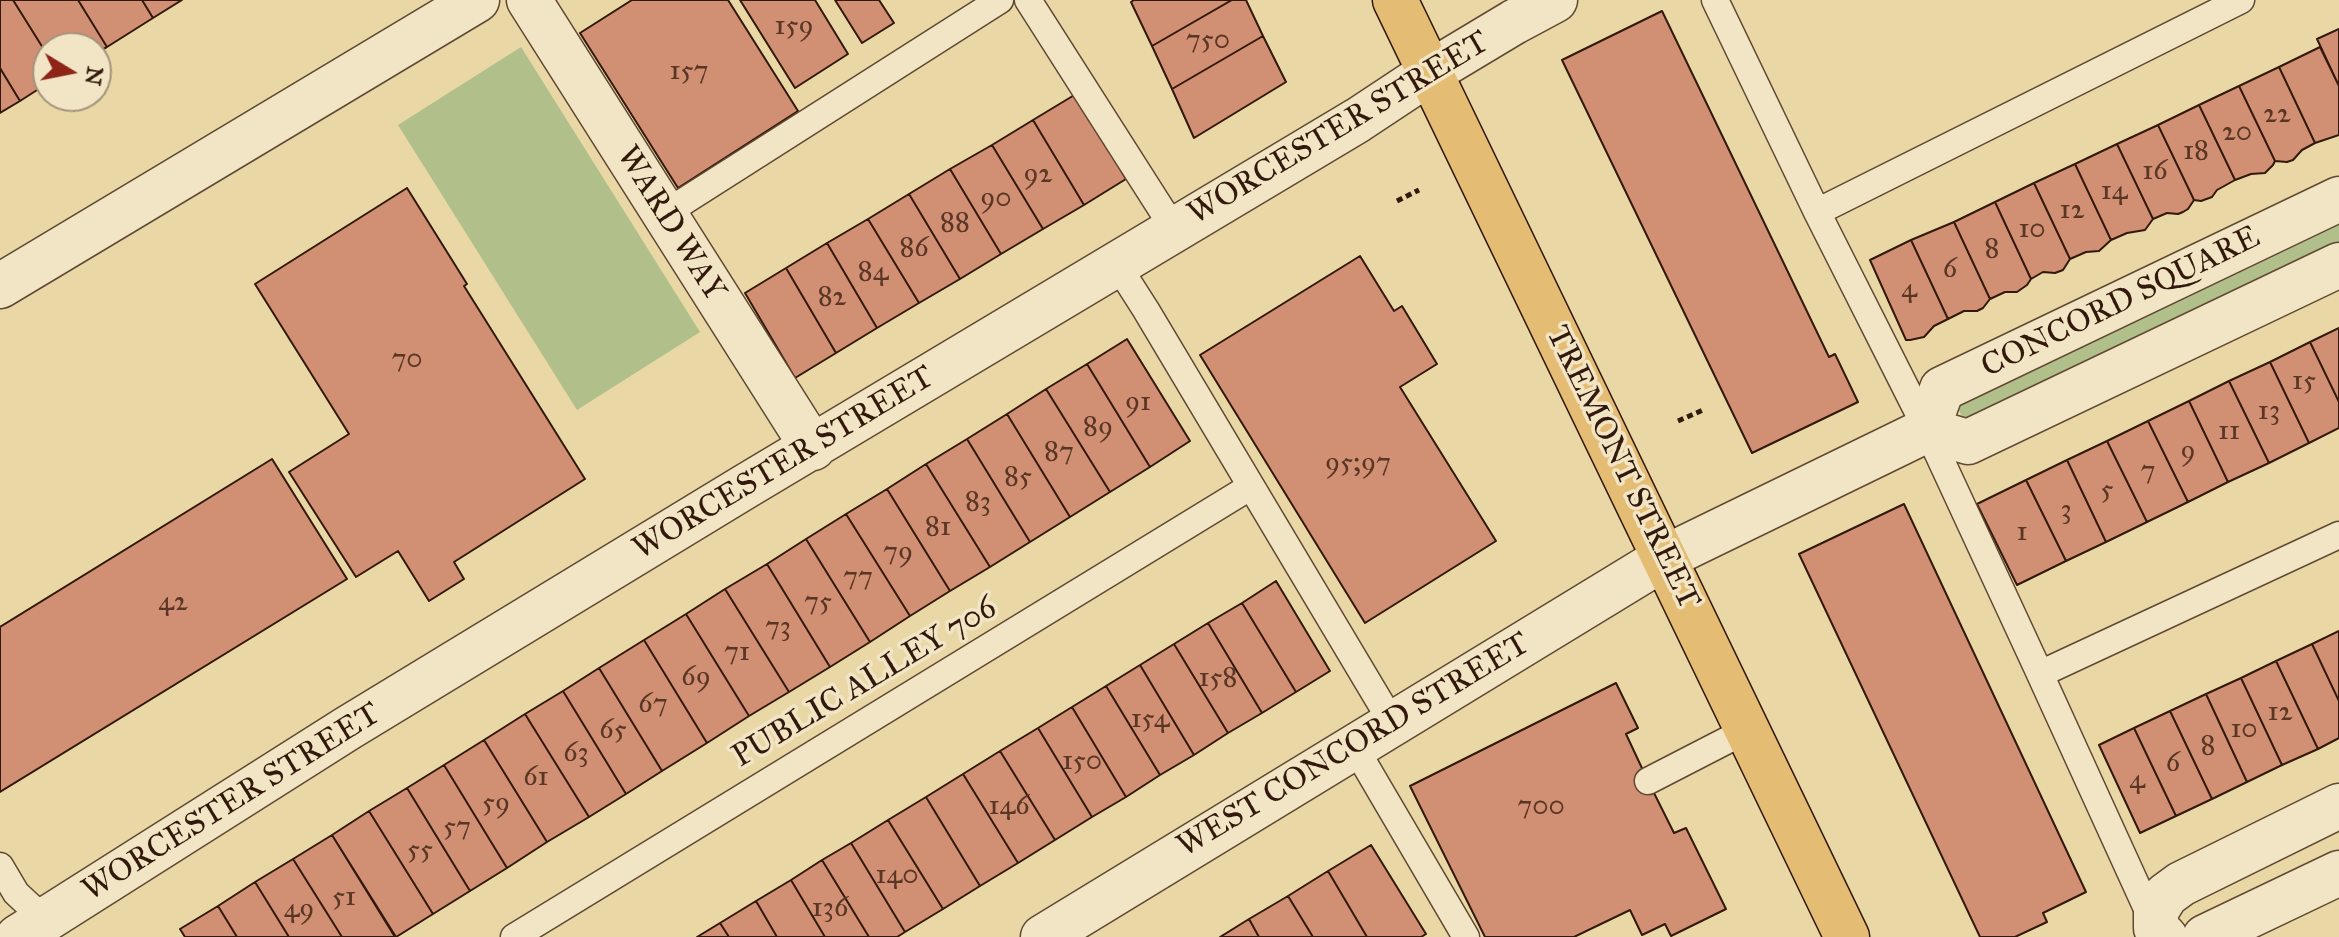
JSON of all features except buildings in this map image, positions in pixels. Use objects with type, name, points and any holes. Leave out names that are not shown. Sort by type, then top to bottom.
[{"type":"main road","name":"TREMONT STREET","points":[[1395,0],[1847,937]]},
{"type":"street","points":[[0,286],[477,0]]},
{"type":"street","name":"WARD WAY","points":[[529,0],[813,448]]},
{"type":"street","name":"WORCESTER STREET","points":[[40,932],[348,728],[1358,120],[1429,73],[1555,0]]},
{"type":"street","name":"CONCORD SQUARE","points":[[2339,199],[1942,389],[1927,430],[1968,442],[2339,265]]},
{"type":"street","points":[[1666,557],[1927,430]]},
{"type":"street","name":"WEST CONCORD STREET","points":[[1043,937],[1666,557]]},
{"type":"street","points":[[2155,935],[2156,911],[2166,895],[2181,884],[2339,806]]},
{"type":"street","points":[[2205,937],[2339,873]]},
{"type":"lane","points":[[664,214],[1000,0]]},
{"type":"lane","points":[[1028,0],[1174,229]]},
{"type":"lane","points":[[1715,0],[1927,430],[2040,674],[2155,935]]},
{"type":"lane","points":[[1817,212],[2241,0]]},
{"type":"lane","points":[[1116,263],[1393,724]]},
{"type":"lane","name":"PUBLIC ALLEY 706","points":[[514,937],[1250,487]]},
{"type":"lane","points":[[2040,674],[2339,535]]},
{"type":"lane","points":[[1648,781],[1747,730]]},
{"type":"lane","points":[[1354,746],[1466,937]]},
{"type":"lane","points":[[0,866],[40,932]]},
{"type":"path","points":[[1397,201],[1419,190]]},
{"type":"path","points":[[1678,421],[1703,410]]},
{"type":"green space","points":[[521,47],[700,332],[577,410],[398,125]]},
{"type":"green space","points":[[2339,218],[2339,246],[1966,425],[1956,404]]}]
